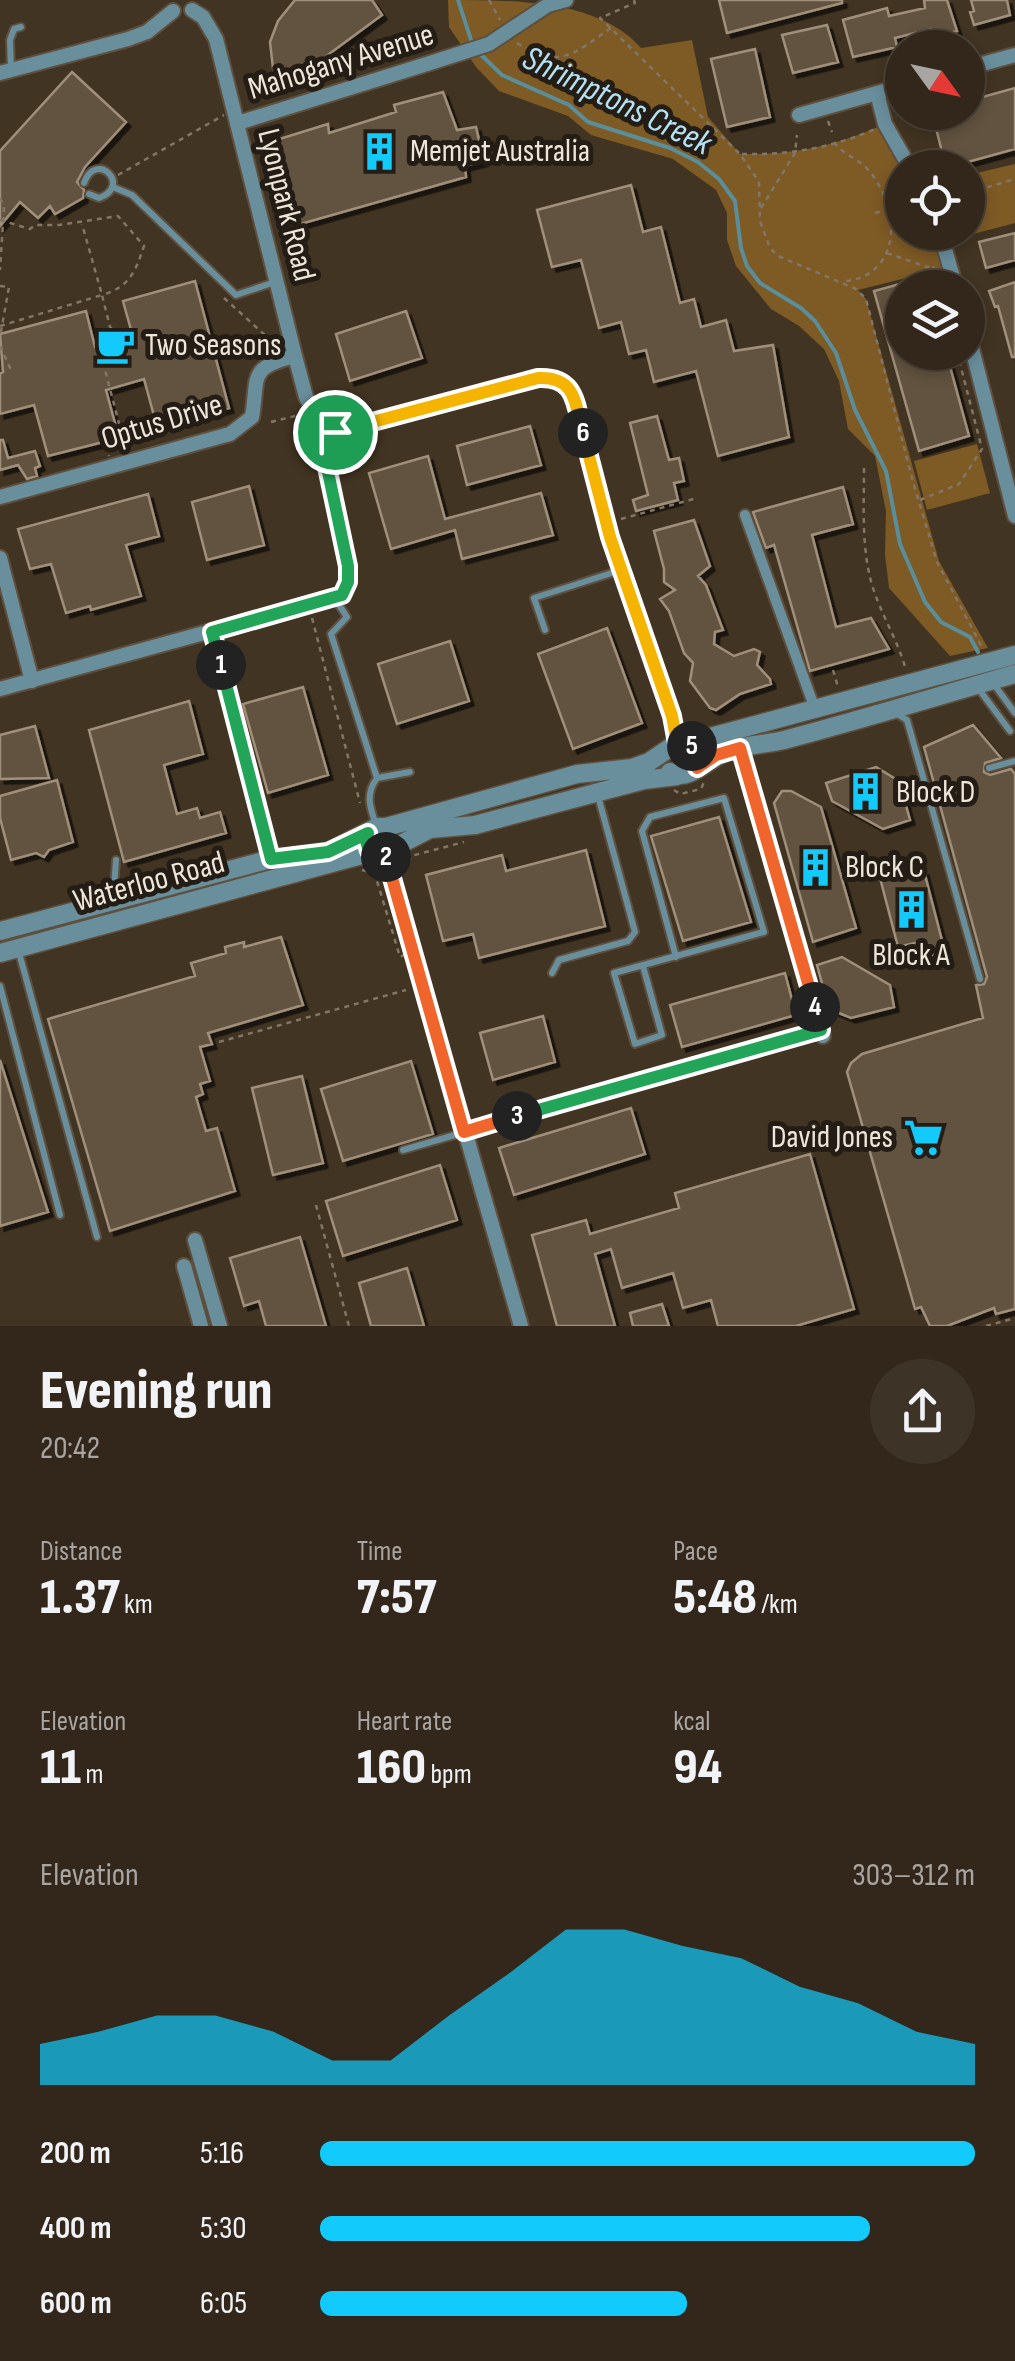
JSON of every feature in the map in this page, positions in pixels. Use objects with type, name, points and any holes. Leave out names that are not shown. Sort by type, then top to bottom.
[{"type":"street","name":"Mahogany Avenue","points":[[236,116],[470,52],[548,6],[566,0]]},
{"type":"street","points":[[6,72],[128,39],[146,32],[170,6],[184,13],[194,5]]},
{"type":"street","name":"Lyonpark Road","points":[[194,5],[212,30],[277,282],[292,357],[318,420]]},
{"type":"street","points":[[985,63],[1015,55]]},
{"type":"street","points":[[800,115],[885,91]]},
{"type":"street","points":[[877,93],[885,124]]},
{"type":"street","name":"Optus Drive","points":[[0,496],[230,434],[252,417],[254,384],[262,371],[276,360],[292,357]]},
{"type":"street","points":[[978,370],[1015,516]]},
{"type":"street","points":[[335,432],[538,378],[565,382],[572,394],[622,570],[672,716],[678,745],[666,764],[673,782]]},
{"type":"street","points":[[318,420],[329,423],[335,432],[335,443],[324,453],[308,450],[302,440],[307,424],[318,420]]},
{"type":"street","points":[[0,689],[212,632],[310,611],[342,595],[348,582],[348,566],[324,453]]},
{"type":"street","points":[[745,515],[816,709]]},
{"type":"street","points":[[0,558],[32,680]]},
{"type":"street","name":"Waterloo Road","points":[[9,951],[385,852],[430,829],[475,825],[644,780],[673,782],[716,755],[929,698],[1015,656]]},
{"type":"street","name":"Waterloo Road","points":[[0,931],[271,859],[328,852],[377,829],[577,774],[632,768],[678,745],[816,709],[982,670],[1015,674]]},
{"type":"street","points":[[678,745],[699,756],[697,768]]},
{"type":"street","points":[[740,748],[822,1033]]},
{"type":"street","points":[[385,852],[366,846],[377,829],[394,833],[385,852],[521,1326]]},
{"type":"street","points":[[195,1240],[220,1326]]},
{"type":"street","points":[[184,1266],[201,1326]]},
{"type":"lane","points":[[6,72],[12,33],[21,27]]},
{"type":"lane","points":[[84,184],[88,174],[96,169],[106,171],[113,182],[236,295],[277,282]]},
{"type":"lane","points":[[89,194],[104,198],[113,182]]},
{"type":"lane","points":[[546,630],[534,598],[622,570]]},
{"type":"lane","points":[[334,598],[348,617],[332,634],[377,778]]},
{"type":"lane","points":[[212,632],[271,859]]},
{"type":"lane","points":[[982,670],[1015,712]]},
{"type":"lane","points":[[982,670],[1010,731]]},
{"type":"lane","points":[[929,698],[907,720],[980,979]]},
{"type":"lane","points":[[890,710],[907,720]]},
{"type":"lane","points":[[990,768],[1015,761]]},
{"type":"lane","points":[[377,829],[368,800],[370,786],[377,778],[410,772]]},
{"type":"lane","points":[[552,973],[559,960],[628,941],[634,932],[597,792]]},
{"type":"lane","points":[[643,966],[662,1035],[635,1044],[614,973],[676,957],[764,932],[724,798],[650,817],[642,831],[676,957]]},
{"type":"lane","points":[[116,860],[117,900]]},
{"type":"lane","points":[[9,951],[97,1237]]},
{"type":"lane","points":[[0,986],[60,1215]]},
{"type":"lane","points":[[402,1150],[822,1033]]},
{"type":"path","points":[[489,0],[511,27]]},
{"type":"path","points":[[634,0],[635,3],[600,18],[740,154],[760,182],[759,210],[764,234],[778,256],[862,294]]},
{"type":"path","points":[[517,44],[535,54],[557,59],[569,57],[612,28]]},
{"type":"path","points":[[113,182],[236,116]]},
{"type":"path","points":[[827,120],[832,132]]},
{"type":"path","points":[[740,154],[795,153],[854,139],[885,124]]},
{"type":"path","points":[[759,210],[795,153],[797,135]]},
{"type":"path","points":[[834,142],[870,172],[885,204]]},
{"type":"path","points":[[985,188],[1015,179]]},
{"type":"path","points":[[0,198],[4,206],[0,270]]},
{"type":"path","points":[[875,214],[885,211]]},
{"type":"path","points":[[1,325],[123,288],[134,274],[144,246],[118,216],[81,223],[35,224],[30,229],[2,220]]},
{"type":"path","points":[[81,223],[110,326],[130,349]]},
{"type":"path","points":[[840,282],[872,272],[888,250]]},
{"type":"path","points":[[887,254],[926,267],[933,265],[935,270]]},
{"type":"path","points":[[860,278],[918,501],[937,562],[982,670]]},
{"type":"path","points":[[0,286],[9,287],[0,337]]},
{"type":"path","points":[[224,298],[292,357]]},
{"type":"path","points":[[0,346],[11,370]]},
{"type":"path","points":[[103,362],[123,439],[105,444],[109,456]]},
{"type":"path","points":[[918,501],[959,484],[982,448],[962,370]]},
{"type":"path","points":[[271,422],[299,415]]},
{"type":"path","points":[[864,468],[864,528],[873,588],[899,644],[907,674]]},
{"type":"path","points":[[620,520],[697,498]]},
{"type":"path","points":[[310,611],[362,810]]},
{"type":"path","points":[[833,670],[840,693]]},
{"type":"path","points":[[673,782],[680,794],[701,788]]},
{"type":"path","points":[[404,870],[411,856],[462,842]]},
{"type":"path","points":[[360,870],[370,872],[377,881],[400,956]]},
{"type":"path","points":[[219,1042],[406,990]]},
{"type":"path","points":[[316,1205],[350,1326]]},
{"type":"path","points":[[986,1326],[1015,1318]]},
{"type":"shaded area","points":[[448,0],[501,1],[580,12],[603,20],[641,48],[692,40],[708,117],[740,154],[814,148],[885,124],[895,150],[885,150],[885,250],[945,250],[950,267],[885,270],[885,283],[858,290],[866,299],[939,561],[988,648],[950,656],[889,588],[886,511],[875,456],[848,429],[839,381],[824,349],[799,326],[771,309],[736,266],[727,240],[727,213],[716,190],[673,159],[591,135],[568,116],[499,91],[476,67],[449,27]]},
{"type":"shaded area","points":[[1015,164],[1015,223],[985,231],[985,171]]},
{"type":"shaded area","points":[[977,444],[990,493],[927,510],[914,461]]},
{"type":"building","points":[[295,0],[372,0],[382,15],[287,85],[279,73],[274,77],[270,42],[278,21]]},
{"type":"building","points":[[719,0],[842,0],[842,3],[727,33]]},
{"type":"building","points":[[924,0],[947,0],[957,30],[885,30],[885,50],[853,57],[843,20],[887,8],[889,16],[925,8]]},
{"type":"building","points":[[971,0],[1007,0],[1010,15],[974,25]]},
{"type":"building","points":[[827,25],[838,62],[793,73],[782,35]]},
{"type":"building","points":[[755,49],[770,117],[727,127],[711,59]]},
{"type":"building","points":[[72,72],[126,122],[85,167],[77,182],[84,190],[83,198],[55,214],[50,206],[38,218],[20,202],[0,226],[0,151]]},
{"type":"building","points":[[1015,88],[1015,149],[985,157],[985,150],[942,150],[936,130],[985,130],[985,96]]},
{"type":"building","name":"Memjet Australia","points":[[443,92],[457,130],[476,127],[484,161],[465,166],[466,177],[297,225],[276,140],[328,124],[329,133],[396,112],[394,105]]},
{"type":"building","points":[[631,185],[643,232],[661,227],[680,303],[694,299],[701,327],[726,320],[734,351],[773,345],[789,437],[718,456],[696,371],[654,382],[646,350],[629,354],[621,322],[599,328],[581,260],[552,267],[537,210]]},
{"type":"building","points":[[1015,233],[1015,260],[986,268],[981,250],[985,250],[985,240]]},
{"type":"building","points":[[195,281],[229,408],[157,427],[144,379],[106,390],[119,438],[48,456],[34,405],[0,414],[0,334],[86,311],[95,347],[133,337],[123,301]]},
{"type":"building","points":[[1015,282],[1012,357],[998,306],[995,307],[989,291]]},
{"type":"building","points":[[885,288],[885,330],[874,291]]},
{"type":"building","points":[[406,311],[422,358],[350,381],[336,334]]},
{"type":"building","points":[[896,370],[951,370],[969,436],[919,451]]},
{"type":"building","points":[[657,416],[669,460],[679,458],[684,481],[674,483],[678,500],[636,511],[633,500],[648,495],[630,423]]},
{"type":"building","points":[[530,426],[541,465],[467,485],[457,446]]},
{"type":"building","points":[[0,440],[8,458],[35,451],[40,466],[35,468],[37,476],[27,479],[18,465],[0,470]]},
{"type":"building","points":[[428,456],[445,519],[541,493],[553,535],[462,559],[455,530],[391,549],[369,473]]},
{"type":"building","points":[[249,486],[264,545],[207,560],[192,502]]},
{"type":"building","points":[[843,487],[853,524],[812,535],[836,627],[871,618],[889,649],[810,671],[774,545],[766,548],[753,512]]},
{"type":"building","points":[[148,494],[159,536],[126,545],[141,596],[66,613],[51,564],[30,569],[18,529]]},
{"type":"building","points":[[694,520],[710,566],[698,576],[706,585],[723,630],[715,632],[714,644],[734,656],[754,649],[760,652],[757,665],[771,684],[740,694],[716,710],[710,708],[690,681],[693,663],[684,653],[669,611],[660,599],[675,590],[664,582],[654,531]]},
{"type":"building","points":[[607,628],[642,723],[573,749],[538,654]]},
{"type":"building","points":[[450,641],[469,701],[397,724],[378,664]]},
{"type":"building","points":[[303,687],[328,775],[268,793],[243,704]]},
{"type":"building","points":[[189,701],[203,754],[164,765],[177,814],[197,808],[200,818],[220,812],[226,833],[124,862],[89,730]]},
{"type":"building","points":[[973,725],[1001,758],[985,763],[984,772],[990,775],[1011,769],[1015,774],[1015,1309],[996,1314],[994,1308],[947,1326],[930,1326],[921,1307],[915,1309],[847,1072],[862,1054],[983,1018],[976,985],[984,984],[987,977],[924,747]]},
{"type":"building","points":[[35,726],[49,778],[0,779],[0,735]]},
{"type":"building","name":"Block D","points":[[876,767],[899,781],[910,820],[883,829],[832,801],[826,783]]},
{"type":"building","points":[[57,780],[73,842],[49,850],[44,857],[36,853],[11,860],[0,818],[0,796]]},
{"type":"building","name":"Block C","points":[[782,791],[791,791],[821,807],[856,928],[813,942],[774,803]]},
{"type":"building","points":[[719,817],[751,922],[683,941],[651,836]]},
{"type":"building","points":[[586,850],[605,926],[479,958],[473,934],[443,941],[426,875],[502,855],[506,871]]},
{"type":"building","name":"Block A","points":[[899,864],[903,877],[924,871],[945,952],[919,958],[915,943],[898,947],[878,870]]},
{"type":"building","points":[[281,937],[303,1005],[208,1033],[212,1044],[200,1047],[210,1081],[200,1084],[203,1094],[196,1097],[206,1131],[217,1128],[235,1191],[110,1231],[48,1019],[195,976],[191,963],[226,953],[225,947],[244,942],[244,947]]},
{"type":"building","points":[[842,957],[890,985],[894,1007],[851,1018],[829,1009],[817,965]]},
{"type":"building","points":[[785,973],[796,1015],[682,1047],[670,1005]]},
{"type":"building","points":[[543,1016],[555,1062],[493,1080],[480,1033]]},
{"type":"building","points":[[0,1060],[48,1212],[0,1226]]},
{"type":"building","points":[[411,1061],[433,1134],[343,1161],[321,1089]]},
{"type":"building","points":[[302,1076],[323,1163],[273,1175],[252,1088]]},
{"type":"building","points":[[631,1108],[645,1154],[514,1195],[499,1148]]},
{"type":"building","points":[[810,1154],[854,1309],[796,1326],[718,1326],[711,1300],[683,1308],[673,1273],[622,1288],[611,1249],[595,1254],[615,1326],[557,1326],[532,1235],[586,1220],[590,1234],[679,1208],[675,1193]]},
{"type":"building","points":[[440,1165],[457,1220],[343,1256],[326,1201]]},
{"type":"building","points":[[300,1237],[326,1326],[266,1326],[259,1301],[244,1306],[230,1258]]},
{"type":"building","points":[[407,1268],[424,1326],[371,1326],[359,1283]]},
{"type":"building","points":[[662,1304],[669,1326],[633,1326],[630,1313]]},
{"type":"waterway","name":"Shrimptons Creek","points":[[458,0],[472,43]]},
{"type":"waterway","name":"Shrimptons Creek","points":[[477,51],[502,75],[569,105],[588,122],[670,148],[698,162],[719,179],[735,201],[747,266],[760,283],[815,321],[836,353],[855,410],[886,471],[900,544],[925,602],[941,622],[970,637],[978,652]]},
{"type":"place","name":"Memjet Australia","points":[[380,151]]},
{"type":"place","name":"Two Seasons","points":[[115,345]]},
{"type":"place","name":"Block D","points":[[866,792]]},
{"type":"place","name":"Block C","points":[[815,867]]},
{"type":"place","name":"Block A","points":[[911,910]]},
{"type":"place","name":"David Jones","points":[[923,1137]]},
{"type":"route","points":[[538,378],[565,382],[572,394],[610,537],[672,716],[677,743],[693,746],[697,751],[697,768],[716,755],[740,748],[821,1030],[464,1132],[386,856],[369,851],[368,833],[328,852],[271,859],[212,632],[342,595],[348,582],[348,566],[324,453],[335,443],[335,432],[538,378]]}]
